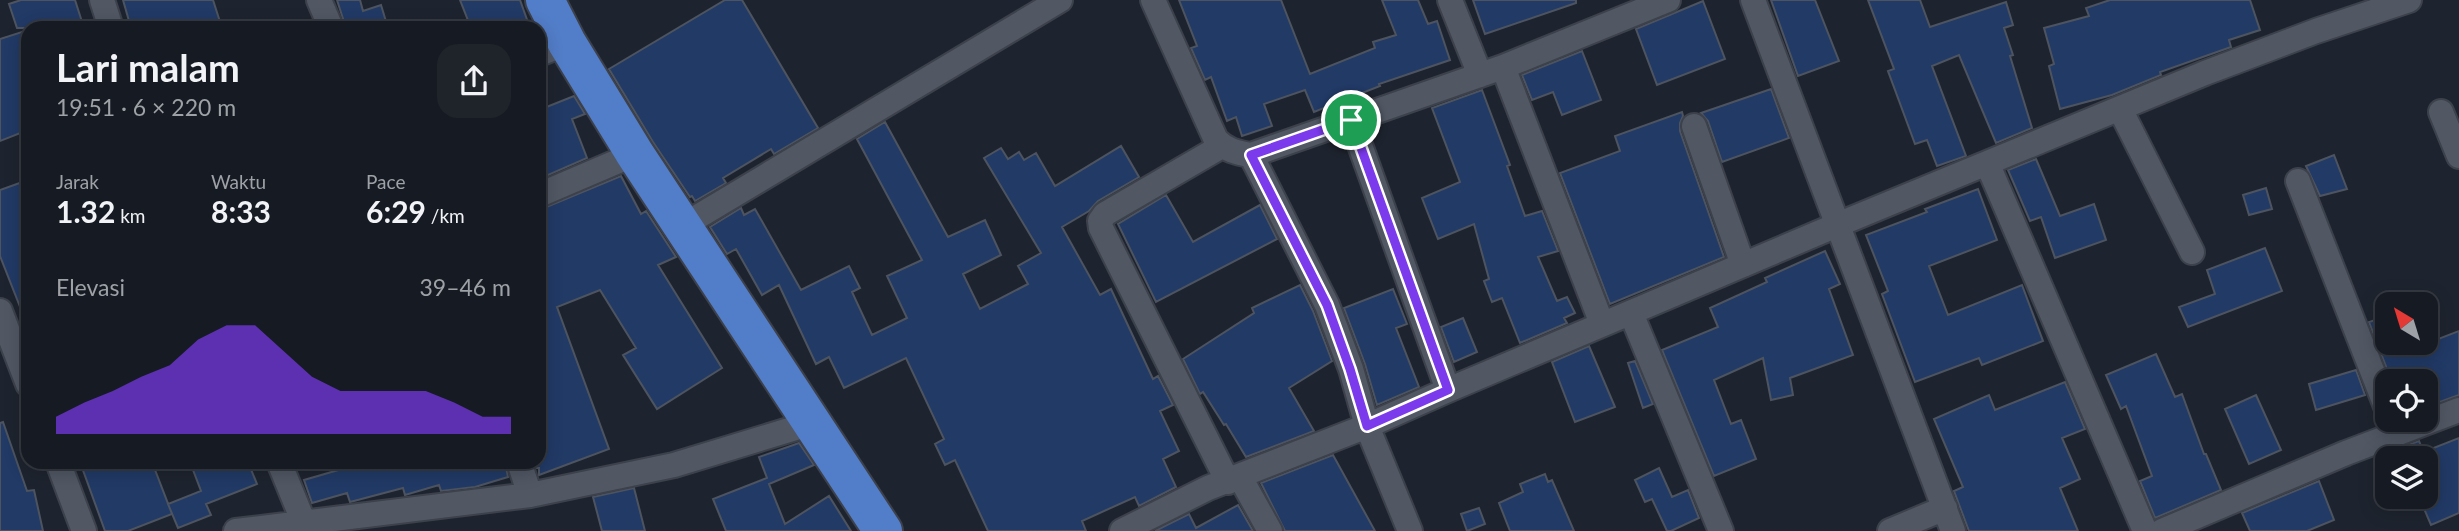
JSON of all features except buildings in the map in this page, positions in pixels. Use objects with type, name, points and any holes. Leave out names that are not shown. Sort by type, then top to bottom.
[{"type":"highway","points":[[545,0],[553,48],[635,154],[684,225],[883,531]]},
{"type":"street","points":[[102,0],[109,21]]},
{"type":"street","points":[[319,0],[328,21]]},
{"type":"street","points":[[684,225],[1060,0]]},
{"type":"street","points":[[1153,0],[1216,140],[1237,153],[1251,155],[1491,71],[1668,0]]},
{"type":"street","points":[[1450,0],[1491,71],[1602,324]]},
{"type":"street","points":[[1753,0],[1949,519],[1890,531]]},
{"type":"street","points":[[1122,531],[1208,488],[1367,426],[1602,324],[2120,108],[2316,31],[2409,0]]},
{"type":"street","points":[[2120,108],[2192,252]]},
{"type":"street","points":[[2441,112],[2459,156]]},
{"type":"street","points":[[1351,120],[1448,390]]},
{"type":"street","points":[[1694,126],[1743,265]]},
{"type":"street","points":[[1222,146],[1105,214],[1100,221],[1101,228],[1234,480],[1270,531]]},
{"type":"street","points":[[546,192],[635,154]]},
{"type":"street","points":[[1251,155],[1327,305],[1367,426],[1410,531]]},
{"type":"street","points":[[1988,165],[2145,531]]},
{"type":"street","points":[[2298,181],[2375,379]]},
{"type":"street","points":[[0,311],[21,366]]},
{"type":"street","points":[[1631,313],[1721,531]]},
{"type":"street","points":[[2438,415],[2459,410]]},
{"type":"street","points":[[236,531],[530,495],[674,465],[812,424]]},
{"type":"street","points":[[2162,531],[2383,432]]},
{"type":"street","points":[[61,469],[84,531]]},
{"type":"street","points":[[282,469],[303,523]]},
{"type":"street","points":[[521,469],[530,495]]},
{"type":"route","points":[[1351,120],[1448,390],[1367,426],[1327,305],[1251,155],[1351,120]]}]
